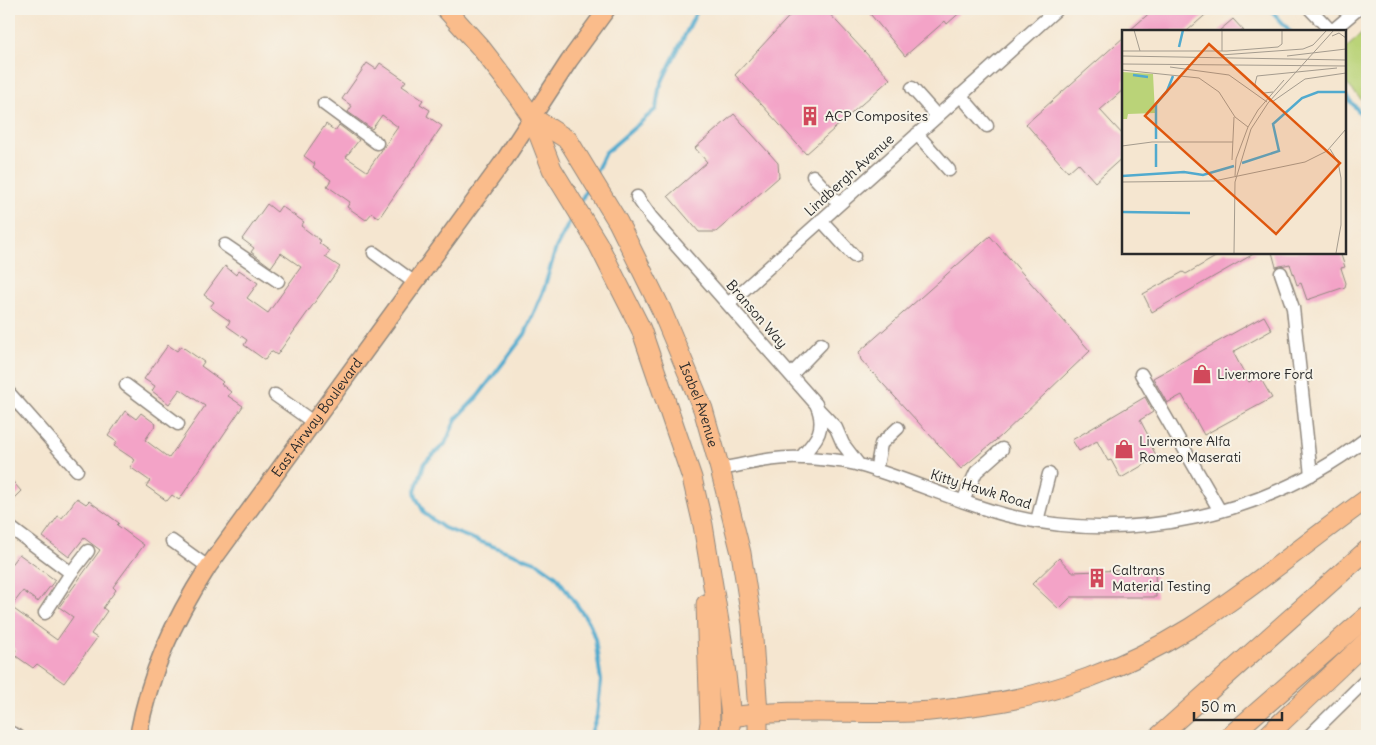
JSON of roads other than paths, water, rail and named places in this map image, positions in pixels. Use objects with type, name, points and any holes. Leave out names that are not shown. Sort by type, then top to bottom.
[{"type":"highway","name":"Isabel Avenue","points":[[446,9],[510,84],[532,117],[552,169],[598,244],[641,329],[692,478],[703,525],[722,640],[731,717],[730,736]]},
{"type":"highway","name":"Isabel Avenue","points":[[532,117],[568,140],[618,222],[661,310],[703,409],[741,553],[752,624],[758,736]]},
{"type":"highway","points":[[731,717],[758,713],[914,712],[980,705],[1042,693],[1073,683],[1131,660],[1190,628],[1367,499]]},
{"type":"highway","points":[[1159,736],[1367,550]]},
{"type":"highway","points":[[708,736],[710,722],[705,578],[710,564]]},
{"type":"highway","points":[[1230,736],[1367,616]]},
{"type":"highway","points":[[1267,736],[1367,640]]},
{"type":"main road","name":"East Airway Boulevard","points":[[138,736],[150,684],[161,653],[174,623],[208,568],[505,159],[569,61],[607,9]]},
{"type":"street","name":"Lindbergh Avenue","points":[[728,304],[1057,9]]},
{"type":"street","points":[[1310,9],[1330,30]]},
{"type":"street","points":[[1332,30],[1358,9]]},
{"type":"street","points":[[912,88],[937,116]]},
{"type":"street","points":[[960,95],[988,126]]},
{"type":"street","points":[[324,104],[377,143]]},
{"type":"street","points":[[917,134],[949,170]]},
{"type":"street","points":[[813,176],[840,204]]},
{"type":"street","name":"Branson Way","points":[[637,197],[651,217],[836,428],[843,444],[858,465]]},
{"type":"street","points":[[821,220],[854,256]]},
{"type":"street","points":[[225,245],[278,281]]},
{"type":"street","points":[[374,253],[415,283]]},
{"type":"street","points":[[1281,273],[1292,308],[1311,475]]},
{"type":"street","points":[[791,375],[821,344]]},
{"type":"street","points":[[1141,374],[1220,511]]},
{"type":"street","points":[[126,385],[178,424]]},
{"type":"street","points":[[9,392],[77,470]]},
{"type":"street","points":[[275,395],[314,422]]},
{"type":"street","points":[[801,458],[814,444],[821,427],[821,415],[818,409]]},
{"type":"street","points":[[876,471],[880,444],[898,428]]},
{"type":"street","name":"Kitty Hawk Road","points":[[720,469],[769,460],[801,458],[858,465],[1006,515],[1068,526],[1106,527],[1141,525],[1207,515],[1261,498],[1311,475],[1367,438]]},
{"type":"street","points":[[963,501],[976,472],[1002,449]]},
{"type":"street","points":[[1037,521],[1050,474]]},
{"type":"street","points":[[11,528],[71,573]]},
{"type":"street","points":[[172,541],[208,568]]},
{"type":"street","points":[[44,613],[88,551]]},
{"type":"street","points":[[1309,736],[1367,679]]},
{"type":"street","points":[[9,732],[18,736]]},
{"type":"waterway","points":[[595,174],[605,153],[656,109],[659,89],[664,77],[698,9]]},
{"type":"waterway","points":[[1270,9],[1289,30]]},
{"type":"waterway","points":[[1346,96],[1367,121]]},
{"type":"waterway","points":[[580,203],[589,184]]},
{"type":"waterway","points":[[573,215],[556,248],[544,289],[525,334],[478,396],[456,419],[445,444],[425,462],[415,491],[425,514],[444,528],[538,563],[556,576],[589,622],[595,639],[601,681],[597,716],[590,736]]},
{"type":"place","name":"ACP Composites","points":[[810,116]]},
{"type":"place","name":"Livermore Ford","points":[[1202,374]]},
{"type":"place","name":"Livermore Alfa Romeo Maserati","points":[[1124,449]]},
{"type":"place","name":"Caltrans Material Testing","points":[[1097,578]]}]
